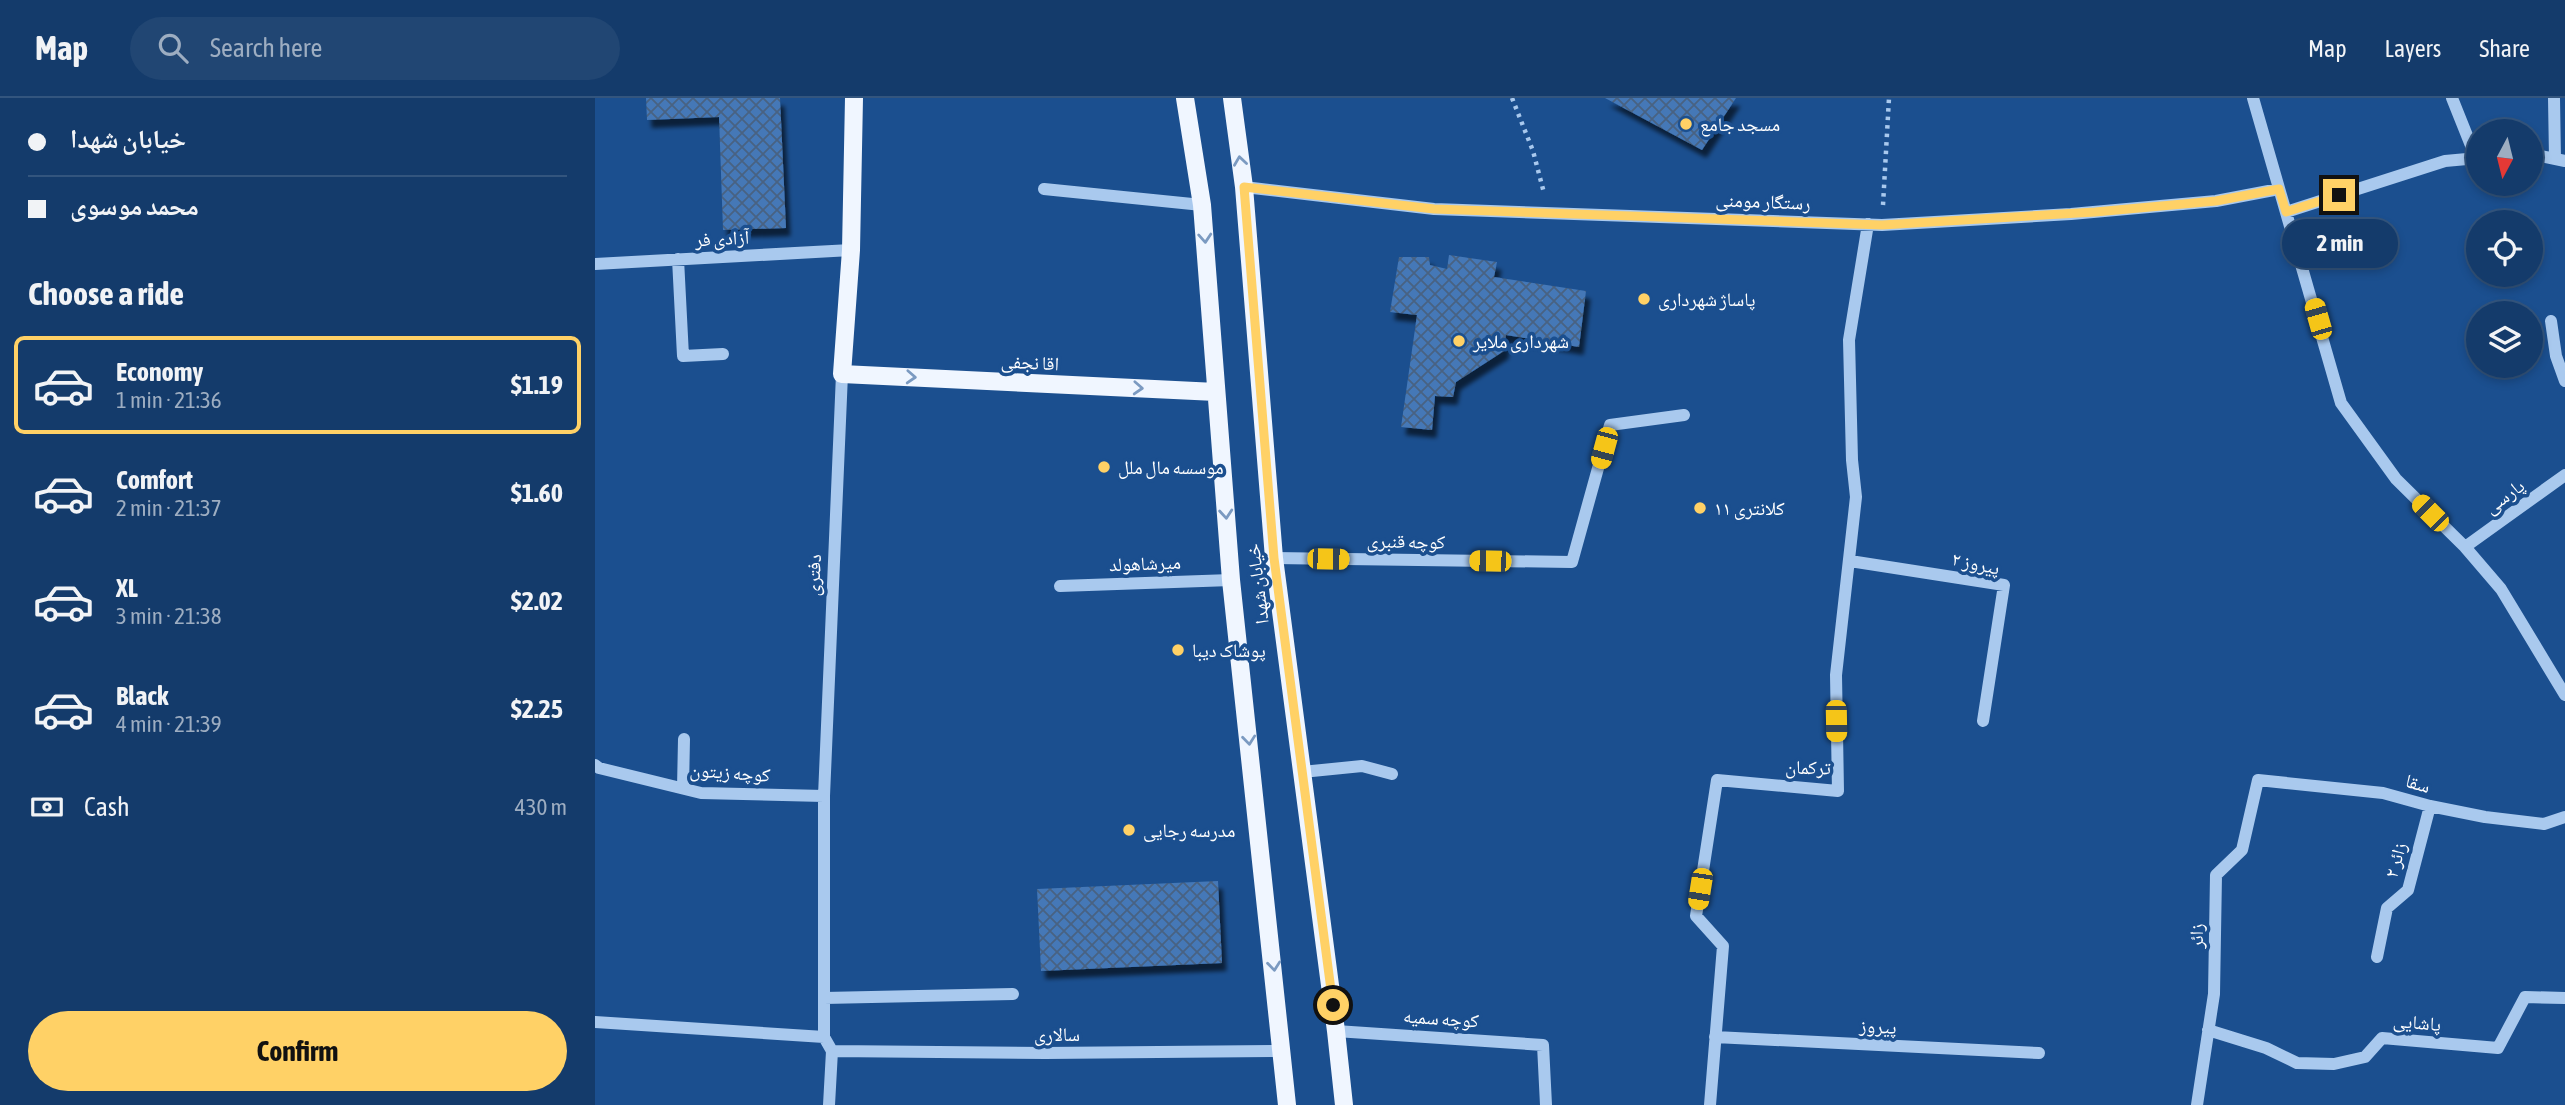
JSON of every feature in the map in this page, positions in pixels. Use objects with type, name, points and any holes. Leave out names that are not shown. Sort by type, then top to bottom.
[{"type":"main road","name":"دفتری","points":[[842,374],[851,250],[854,98]]},
{"type":"main road","name":"خیابان شهدا","points":[[1185,98],[1202,205],[1231,580],[1287,1105]]},
{"type":"main road","name":"خیابان شهدا","points":[[1232,98],[1244,187],[1274,558],[1344,1105]]},
{"type":"main road","name":"اقا نجفی","points":[[842,374],[1216,392]]},
{"type":"street","points":[[2253,98],[2341,403],[2396,479],[2465,547],[2501,589],[2565,695]]},
{"type":"street","points":[[2452,98],[2466,132]]},
{"type":"street","points":[[2554,98],[2560,160]]},
{"type":"street","points":[[2286,212],[2445,161],[2466,159]]},
{"type":"street","name":"رستگار مومنی","points":[[1244,187],[1434,209],[1882,225],[2071,214],[2216,201],[2279,189]]},
{"type":"street","points":[[1044,188],[1202,205]]},
{"type":"street","name":"ترکمان","points":[[1710,1105],[1723,946],[1696,916],[1717,780],[1838,791],[1836,675],[1856,497],[1852,460],[1849,340],[1867,224]]},
{"type":"street","name":"آزادی فر","points":[[595,264],[851,250]]},
{"type":"street","points":[[678,259],[683,356],[723,354]]},
{"type":"street","points":[[2551,321],[2556,356],[2565,381]]},
{"type":"street","name":"دفتری","points":[[832,1051],[824,1037],[824,796],[842,374]]},
{"type":"street","name":"کوچه قنبری","points":[[1274,558],[1571,562],[1610,425],[1684,415]]},
{"type":"street","name":"پارسی","points":[[2465,547],[2565,475]]},
{"type":"street","name":"پیروز ۲","points":[[1850,561],[2004,585],[1983,721]]},
{"type":"street","name":"میرشاهولد","points":[[1060,586],[1231,580]]},
{"type":"street","points":[[683,788],[684,738]]},
{"type":"street","name":"کوچه زیتون","points":[[595,765],[701,793],[824,796]]},
{"type":"street","points":[[1302,772],[1362,766],[1392,774]]},
{"type":"street","name":"سقا","points":[[2258,779],[2383,793],[2485,817],[2544,824],[2565,817]]},
{"type":"street","name":"زائر","points":[[2197,1105],[2214,994],[2216,875],[2242,850],[2258,779]]},
{"type":"street","name":"زائر ۲","points":[[2377,957],[2387,908],[2408,890],[2430,806]]},
{"type":"street","points":[[824,998],[1013,994]]},
{"type":"street","name":"پاشایی","points":[[2208,1030],[2266,1048],[2297,1063],[2334,1064],[2365,1056],[2382,1038],[2498,1048],[2525,998],[2565,998]]},
{"type":"street","points":[[595,1022],[824,1037]]},
{"type":"street","name":"کوچه سمیه","points":[[1336,1031],[1543,1045],[1546,1105]]},
{"type":"street","name":"پیروز","points":[[1715,1037],[2039,1054]]},
{"type":"street","points":[[829,1105],[832,1051]]},
{"type":"street","name":"سالاری","points":[[832,1051],[1283,1051]]},
{"type":"path","points":[[1512,98],[1533,151],[1549,214]]},
{"type":"path","points":[[1882,225],[1889,98]]},
{"type":"building","points":[[646,98],[780,98],[786,228],[723,230],[719,117],[647,120]]},
{"type":"building","name":"مسجد جامع","points":[[1605,98],[1736,98],[1702,150]]},
{"type":"building","name":"شهرداری ملایر","points":[[1449,255],[1497,262],[1494,277],[1586,291],[1579,347],[1506,335],[1504,351],[1456,382],[1453,397],[1435,396],[1432,430],[1401,427],[1417,315],[1390,312],[1399,257],[1429,257],[1430,265],[1447,269]]},
{"type":"building","points":[[1218,881],[1222,963],[1041,971],[1037,889]]},
{"type":"place","name":"مسجد جامع","points":[[1686,124]]},
{"type":"place","name":"پاساژ شهرداری","points":[[1644,299]]},
{"type":"place","name":"شهرداری ملایر","points":[[1459,341]]},
{"type":"place","name":"موسسه مال ملل","points":[[1104,467]]},
{"type":"place","name":"کلانتری ۱۱","points":[[1700,508]]},
{"type":"place","name":"پوشاک دیبا","points":[[1178,650]]},
{"type":"place","name":"مدرسه رجایی","points":[[1129,830]]},
{"type":"route","points":[[1333,1005],[1274,558],[1244,187],[1434,209],[1882,225],[2095,212],[2216,201],[2279,189],[2286,212],[2339,195]]}]
